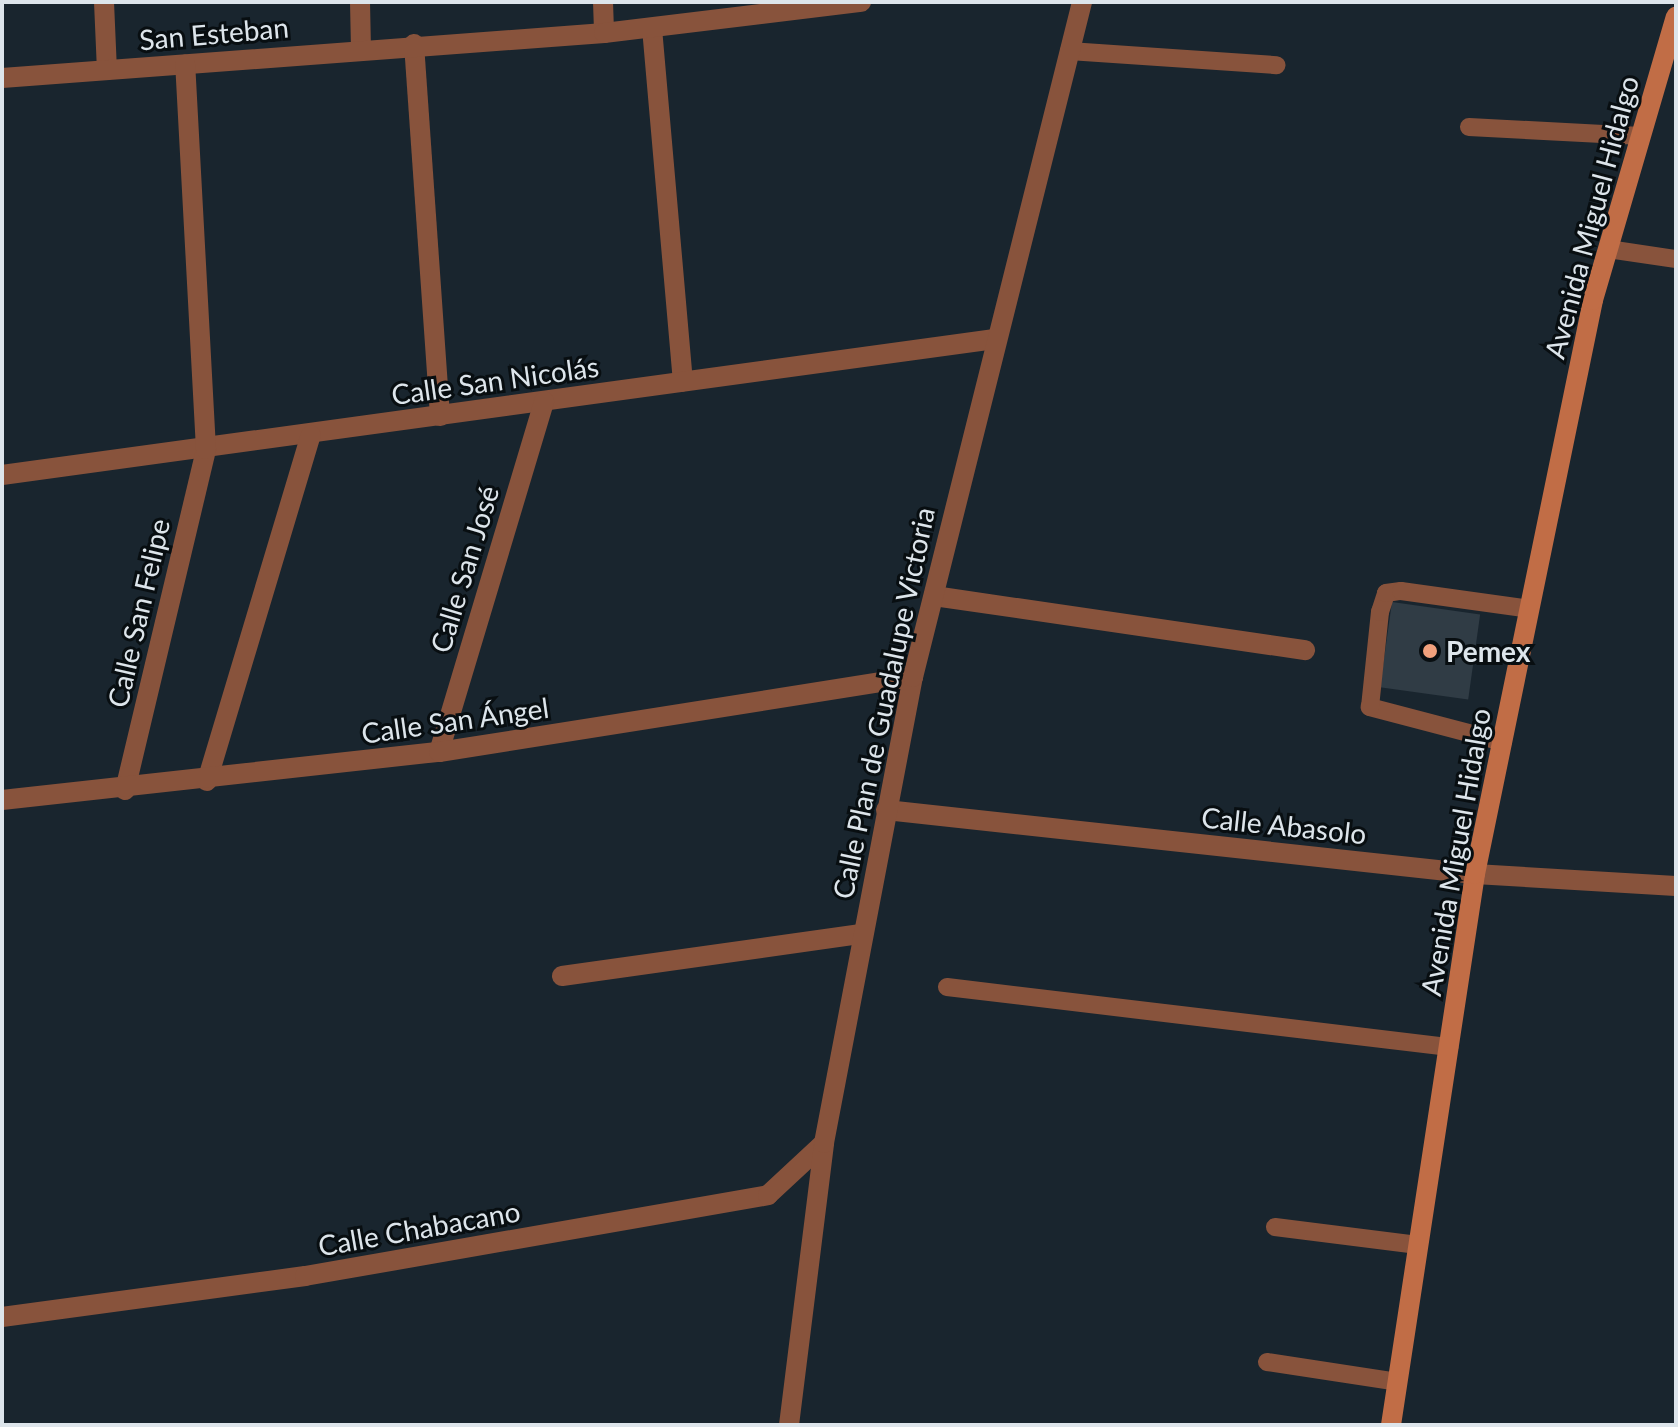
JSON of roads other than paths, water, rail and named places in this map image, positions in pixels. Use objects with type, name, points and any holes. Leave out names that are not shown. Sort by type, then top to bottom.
[{"type":"main road","name":"Avenida Miguel Hidalgo","points":[[1391,1425],[1475,874],[1608,249],[1676,17]]},
{"type":"street","points":[[104,2],[107,70]]},
{"type":"street","points":[[360,2],[361,49]]},
{"type":"street","points":[[603,2],[604,33]]},
{"type":"street","name":"San Esteban","points":[[2,78],[414,44],[604,33],[858,2]]},
{"type":"street","name":"Calle Plan de Guadalupe Victoria","points":[[789,1425],[824,1143],[861,934],[913,677],[995,339],[1082,2]]},
{"type":"street","points":[[652,28],[683,382]]},
{"type":"street","points":[[414,44],[440,416]]},
{"type":"street","name":"Calle San Felipe","points":[[125,790],[206,449],[185,65]]},
{"type":"street","name":"Calle San Nicolás","points":[[2,475],[995,339]]},
{"type":"street","name":"Calle San José","points":[[439,752],[544,401]]},
{"type":"street","points":[[207,781],[311,435]]},
{"type":"street","points":[[934,596],[1305,650]]},
{"type":"street","name":"Calle San Ángel","points":[[2,800],[207,781],[439,752],[913,677]]},
{"type":"street","name":"Calle Abasolo","points":[[886,810],[1475,874],[1676,886]]},
{"type":"street","points":[[562,976],[861,934]]},
{"type":"street","name":"Calle Chabacano","points":[[2,1317],[305,1276],[768,1195],[824,1143]]},
{"type":"lane","points":[[1069,51],[1277,65]]},
{"type":"lane","points":[[1469,127],[1641,136]]},
{"type":"lane","points":[[1608,249],[1676,259]]},
{"type":"lane","points":[[1503,742],[1370,707],[1380,612],[1386,593],[1401,591],[1530,609]]},
{"type":"lane","points":[[947,987],[1449,1047]]},
{"type":"lane","points":[[1275,1227],[1418,1245]]},
{"type":"lane","points":[[1267,1362],[1397,1382]]},
{"type":"place","name":"Pemex","points":[[1430,651]]}]
